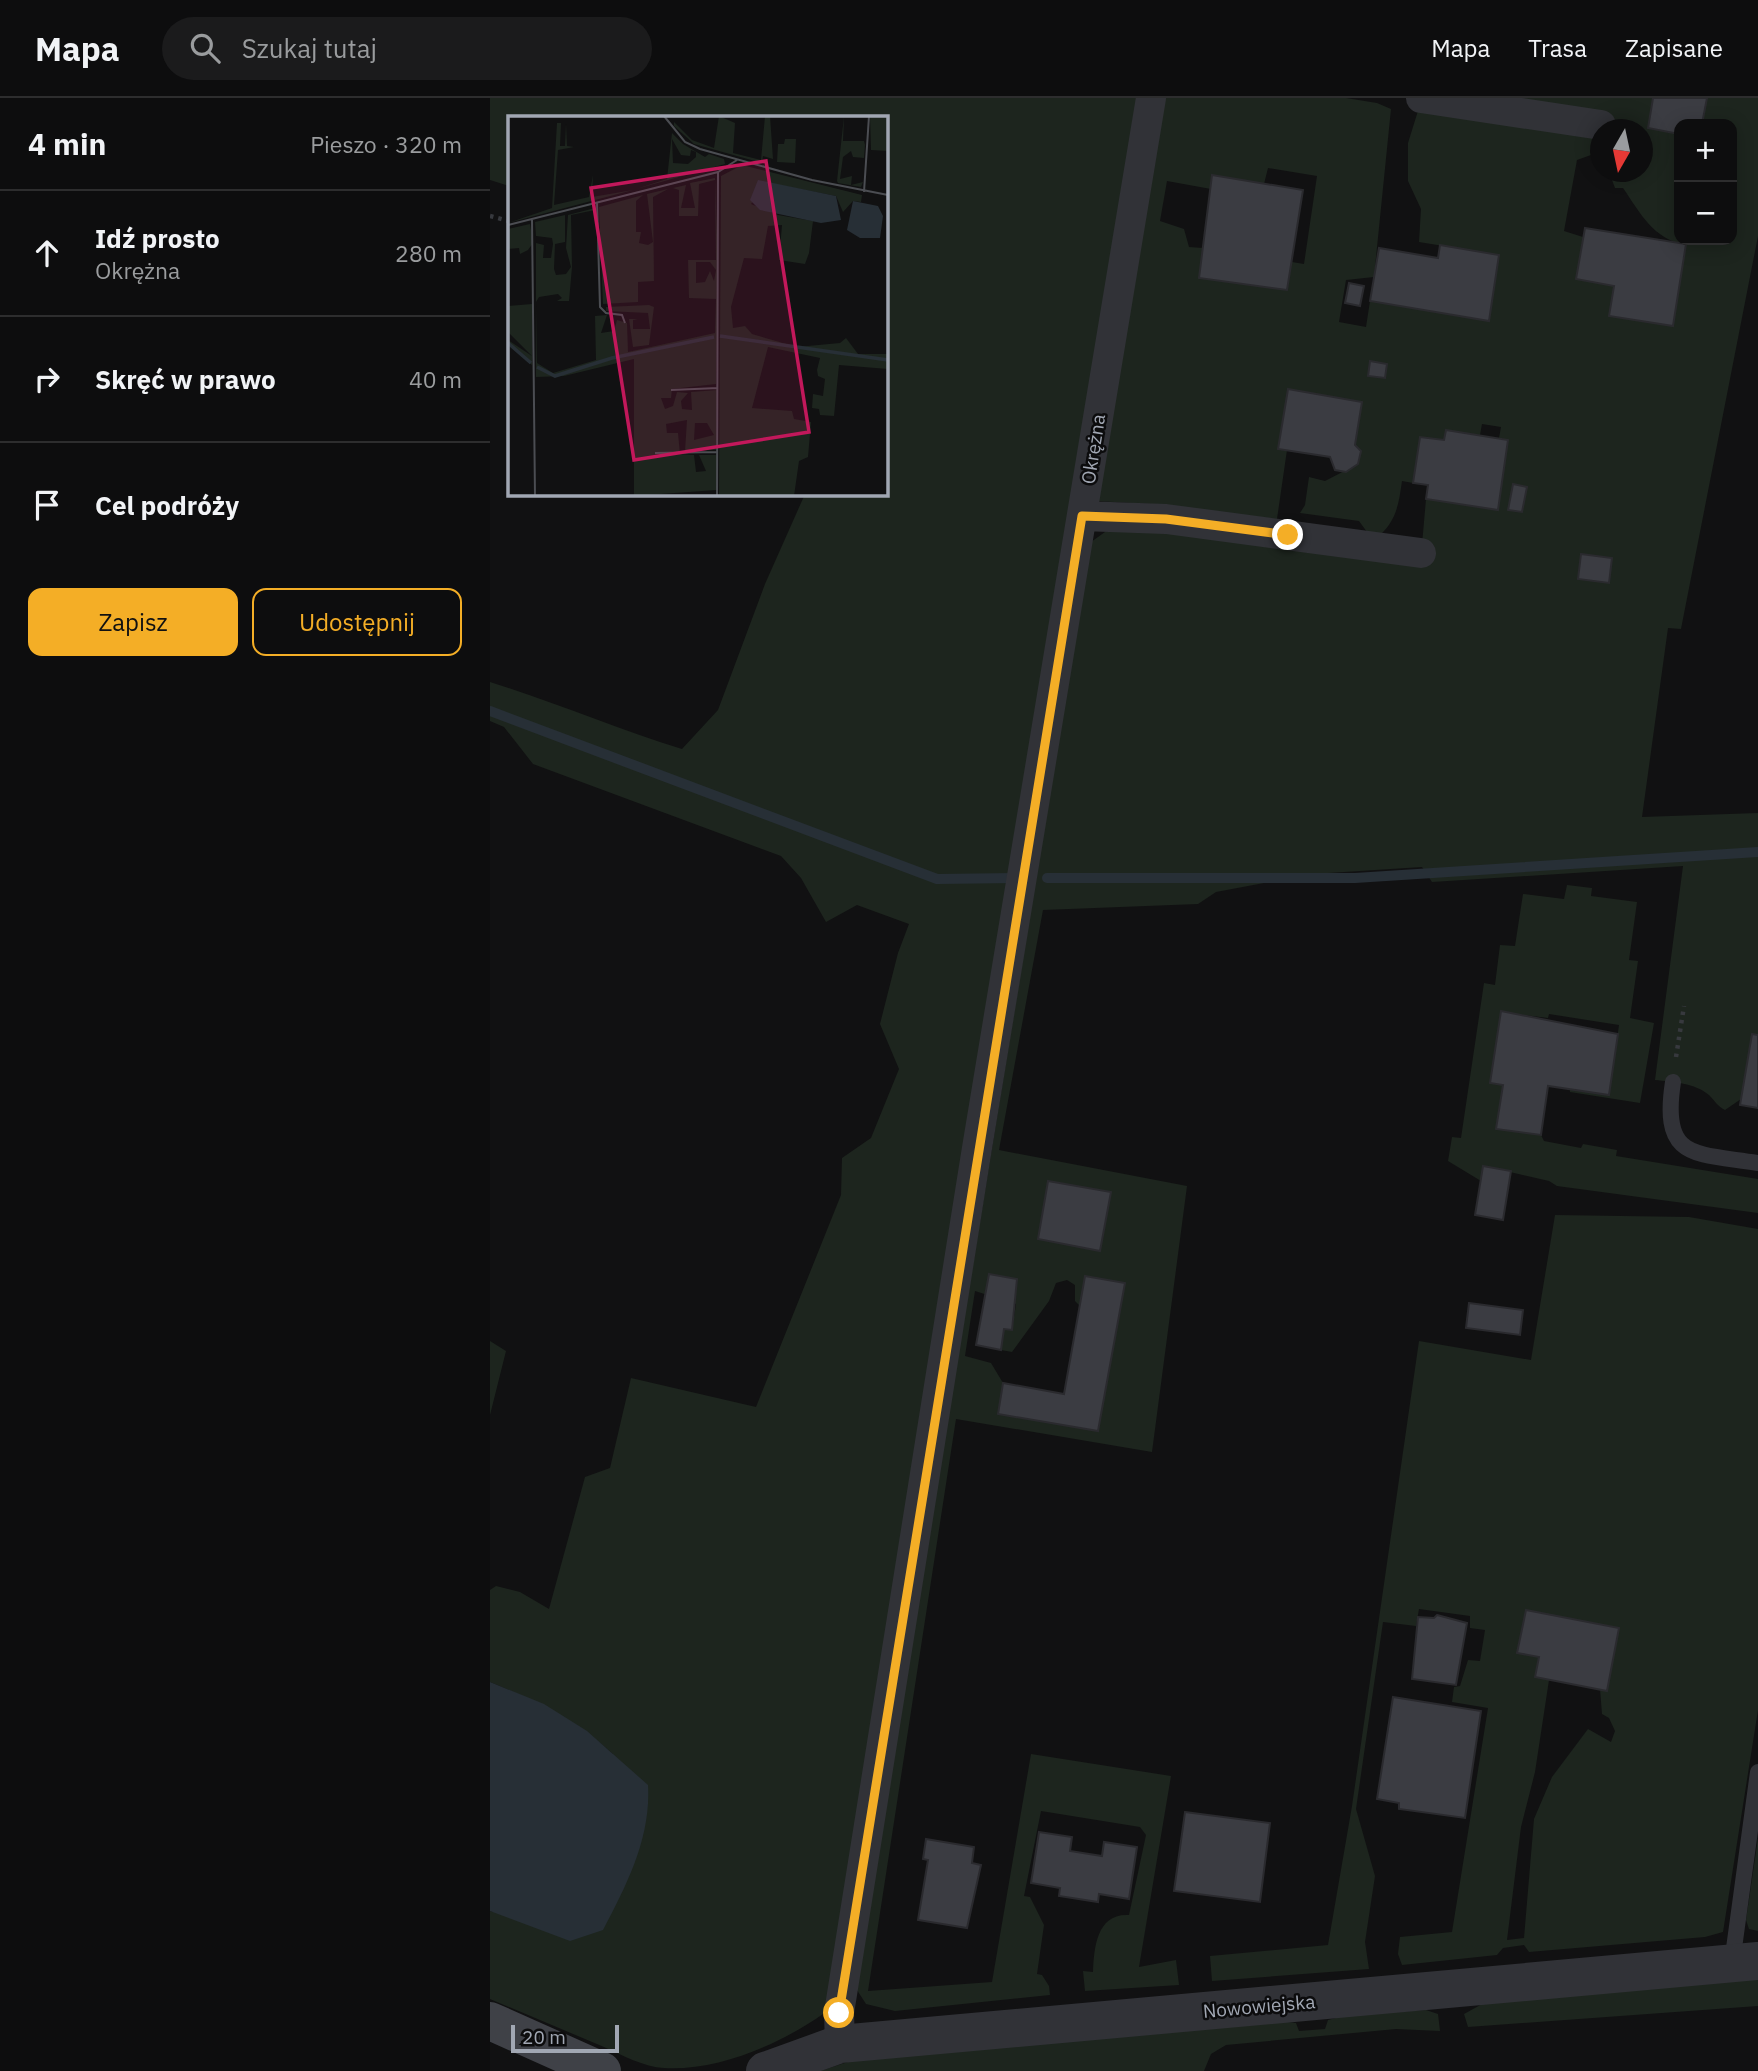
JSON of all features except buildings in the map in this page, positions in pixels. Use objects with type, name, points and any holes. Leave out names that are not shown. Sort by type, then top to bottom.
[{"type":"main road","points":[[490,2021],[603,2071]]},
{"type":"street","name":"Okrężna","points":[[840,2044],[839,2013],[1152,98]]},
{"type":"street","points":[[1422,98],[1590,123]]},
{"type":"street","points":[[1082,516],[1166,519],[1421,553]]},
{"type":"street","name":"Nowowiejska","points":[[765,2071],[840,2044],[1745,1962]]},
{"type":"lane","points":[[1673,1082],[1669,1125],[1678,1141],[1692,1152],[1758,1163]]},
{"type":"lane","points":[[1745,1962],[1758,1772]]},
{"type":"path","points":[[490,216],[508,221]]},
{"type":"path","points":[[1673,1082],[1684,1006]]},
{"type":"shaded area","points":[[490,98],[1142,98],[831,1983],[823,2014],[788,2036],[727,2060],[685,2068],[664,2068],[641,2063],[490,1999],[490,1911],[493,1912],[613,1754],[554,1712],[490,1682],[490,1590],[496,1586],[520,1592],[549,1609],[585,1477],[610,1468],[631,1378],[756,1407],[841,1195],[842,1158],[871,1138],[899,1069],[880,1024],[898,953],[909,924],[857,905],[826,922],[801,878],[781,856],[533,764],[504,727],[490,721],[490,682],[682,749],[718,710],[765,584],[805,495],[887,495],[887,116],[508,116],[508,186],[490,180]]},
{"type":"shaded area","points":[[1160,98],[1346,98],[1377,103],[1391,109],[1374,277],[1346,280],[1339,322],[1366,327],[1370,301],[1489,320],[1499,255],[1419,242],[1421,209],[1408,181],[1408,143],[1422,98],[1758,98],[1758,236],[1681,629],[1668,628],[1642,817],[1758,813],[1758,1035],[1752,1035],[1741,1099],[1725,1110],[1697,1088],[1655,1080],[1683,866],[1432,882],[1422,867],[1313,874],[1216,892],[1198,904],[1043,910],[999,1150],[1187,1186],[1152,1452],[956,1419],[868,1991],[992,1982],[1031,1754],[1171,1776],[1139,1967],[1176,1960],[1179,1985],[1085,1991],[1083,1971],[1093,1972],[1099,1933],[1110,1920],[1129,1915],[1146,1835],[1140,1827],[1041,1811],[1024,1896],[1030,1897],[1044,1925],[1037,1974],[1042,1975],[1049,1986],[1050,1995],[895,2011],[866,2004],[855,1987],[1091,542],[1105,532],[1139,526],[1421,556],[1426,499],[1498,509],[1508,440],[1499,438],[1501,427],[1482,424],[1480,435],[1446,430],[1444,440],[1420,437],[1413,483],[1402,481],[1396,510],[1391,522],[1381,534],[1367,532],[1359,521],[1300,513],[1305,505],[1309,477],[1325,481],[1358,464],[1361,451],[1355,445],[1362,402],[1289,389],[1287,450],[1277,519],[1152,504],[1095,501]],"holes":[[[1590,119],[1653,119],[1653,182],[1613,182],[1615,188],[1623,188],[1649,224],[1674,242],[1674,119],[1737,119],[1737,245],[1686,245],[1672,326],[1609,316],[1614,286],[1576,279],[1583,237],[1564,231],[1577,160],[1590,155]],[[1268,168],[1317,176],[1304,264],[1292,262],[1287,290],[1203,248],[1189,247],[1184,229],[1160,221],[1167,181],[1211,189],[1213,175],[1264,184]],[[1085,1276],[1124,1283],[1098,1431],[998,1413],[1003,1383],[991,1363],[965,1356],[975,1291],[1016,1304],[1012,1330],[1004,1329],[1001,1350],[1012,1352],[1049,1301],[1056,1283],[1067,1280],[1075,1285],[1075,1301],[1080,1306]]]},
{"type":"shaded area","points":[[1567,885],[1592,888],[1591,896],[1637,902],[1629,960],[1638,961],[1630,1018],[1654,1023],[1640,1103],[1570,1092],[1570,1089],[1609,1095],[1619,1025],[1549,1014],[1548,1018],[1501,1012],[1490,1082],[1503,1085],[1496,1128],[1541,1135],[1544,1141],[1581,1148],[1583,1144],[1617,1150],[1616,1156],[1758,1179],[1758,1213],[1557,1186],[1549,1181],[1484,1166],[1481,1181],[1448,1161],[1452,1137],[1461,1138],[1484,983],[1495,985],[1500,945],[1515,946],[1523,894],[1564,899]]},
{"type":"shaded area","points":[[1555,1215],[1689,1217],[1758,1229],[1758,1710],[1723,1932],[1705,1937],[1529,1952],[1524,1945],[1503,1948],[1497,1955],[1402,1965],[1398,1954],[1400,1937],[1452,1932],[1488,1708],[1452,1702],[1454,1687],[1460,1686],[1468,1660],[1480,1661],[1485,1630],[1470,1628],[1470,1616],[1419,1609],[1416,1626],[1383,1622],[1356,1809],[1375,1876],[1365,1942],[1369,1969],[1212,1981],[1210,1956],[1328,1945],[1352,1806],[1419,1341],[1531,1360]],"holes":[[[1526,1610],[1618,1628],[1600,1689],[1602,1714],[1609,1718],[1615,1731],[1611,1742],[1588,1729],[1552,1777],[1534,1819],[1524,1938],[1507,1940],[1521,1827],[1535,1772],[1549,1680],[1535,1677],[1539,1657],[1517,1653]]]},
{"type":"shaded area","points":[[490,1341],[506,1351],[490,1415]]},
{"type":"shaded area","points":[[490,1682],[544,1704],[587,1731],[648,1785],[646,1824],[636,1860],[603,1930],[570,1941],[490,1911]]},
{"type":"shaded area","points":[[1758,1838],[1758,1931],[1749,1929],[1746,1920]]},
{"type":"shaded area","points":[[1758,1978],[1758,2006],[1468,2027],[1464,2014],[1484,2003]]},
{"type":"shaded area","points":[[1426,2010],[1438,2014],[1440,2031],[1396,2029],[1226,2045],[1211,2054],[1204,2071],[820,2071],[851,2061],[1287,2022],[1296,2023],[1299,2031],[1325,2029],[1328,2020],[1348,2015]]},
{"type":"waterway","points":[[490,711],[937,879],[1016,878]]},
{"type":"waterway","points":[[1047,878],[1355,878],[1758,852]]},
{"type":"route","points":[[839,2013],[977,1148],[1082,516],[1166,519],[1288,535]]}]
